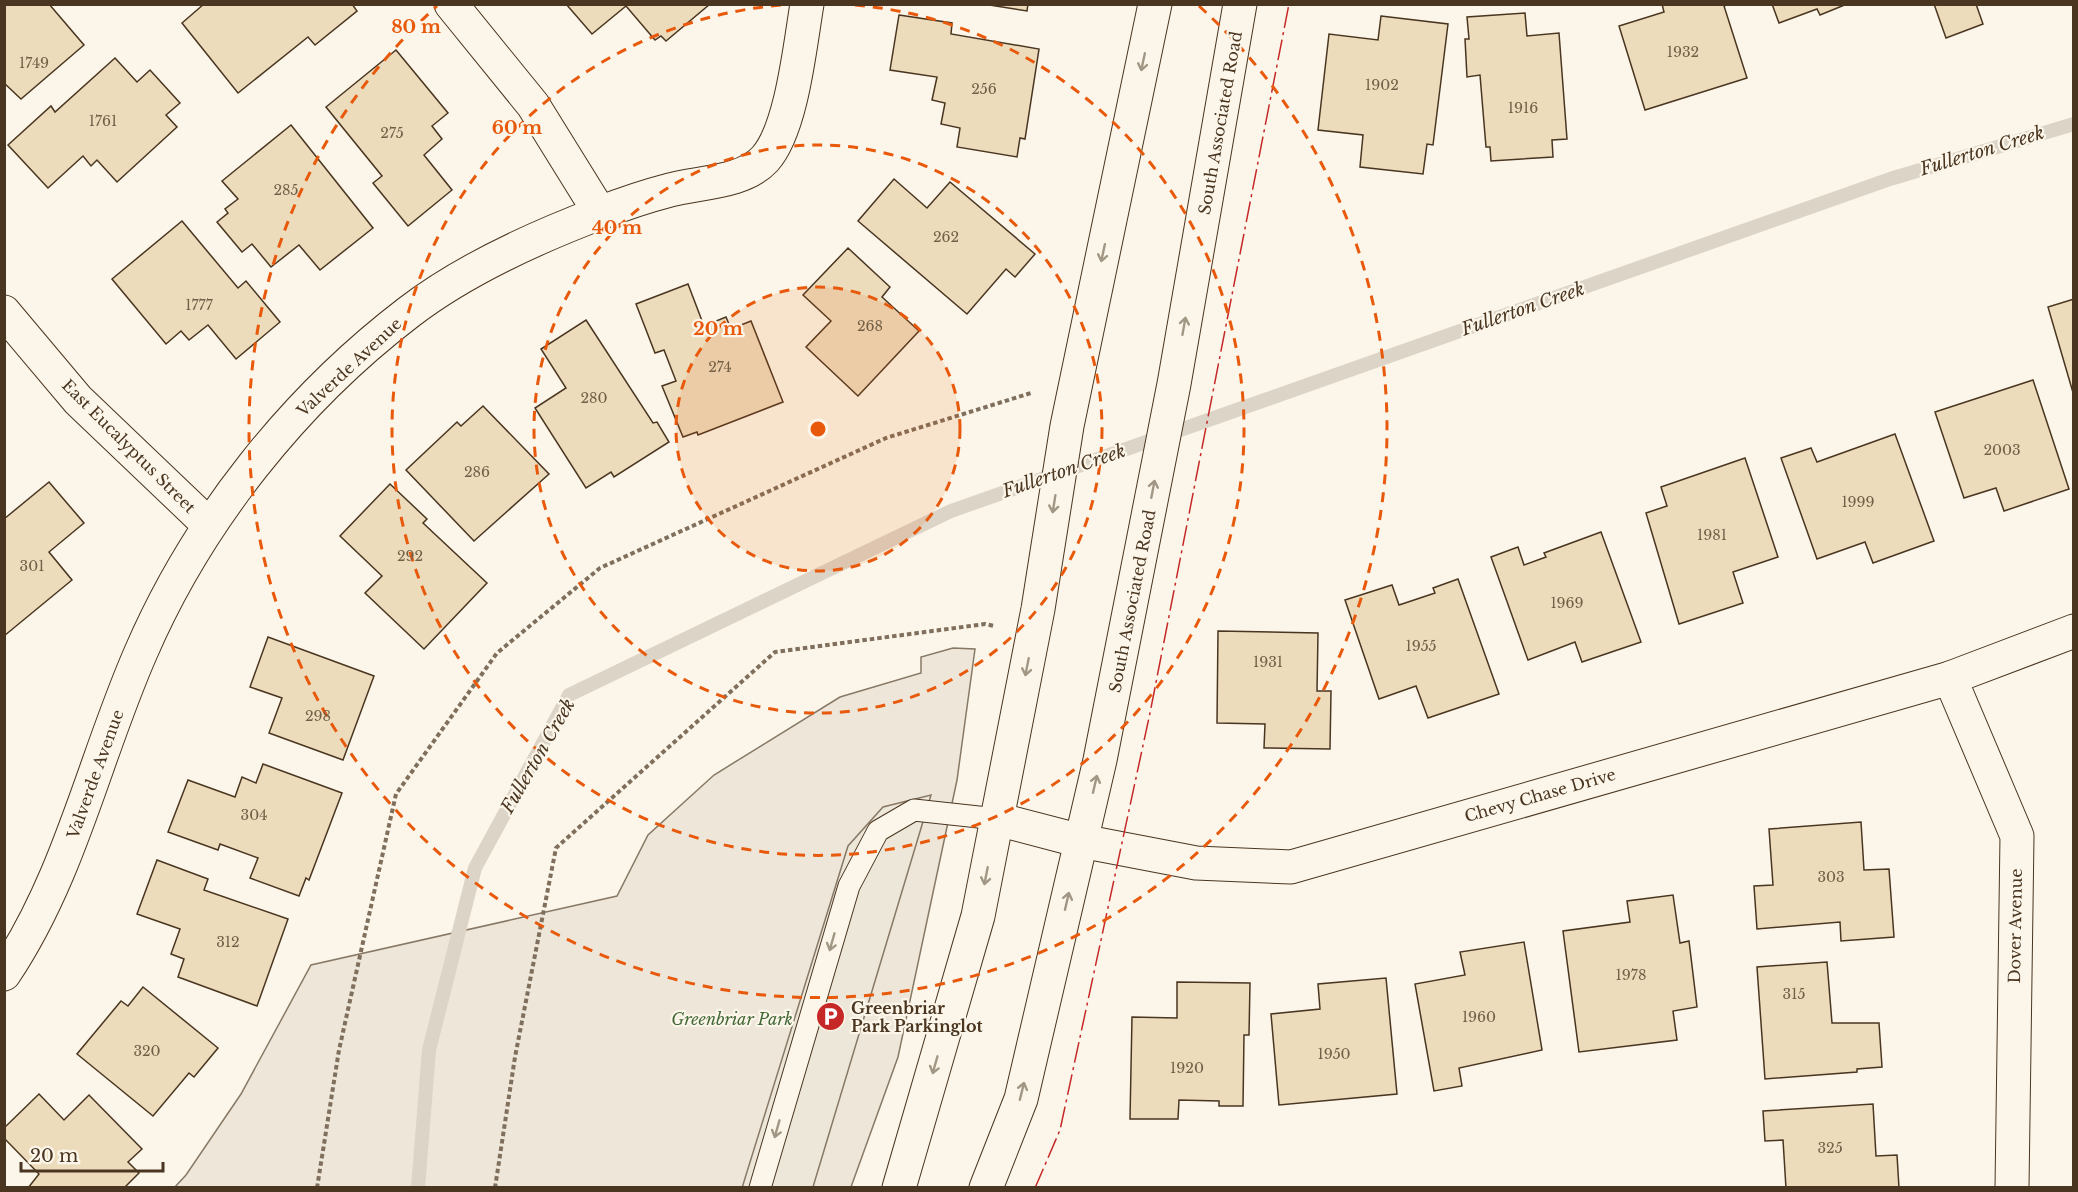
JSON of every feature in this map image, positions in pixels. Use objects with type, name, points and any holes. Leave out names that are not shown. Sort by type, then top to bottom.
[{"type":"street","points":[[451,4],[533,105],[600,213]]},
{"type":"street","name":"Valverde Avenue","points":[[4,974],[34,924],[64,860],[142,649],[209,525],[292,420],[350,361],[407,313],[463,276],[520,247],[600,213],[669,190],[741,175],[764,160],[777,139],[786,112],[807,4]]},
{"type":"street","points":[[899,1188],[978,916],[1035,622],[1070,412],[1155,4]]},
{"type":"street","name":"South Associated Road","points":[[986,1188],[1021,1098],[1081,841],[1174,384],[1240,4]]},
{"type":"street","name":"East Eucalyptus Street","points":[[4,312],[78,400],[209,525]]},
{"type":"street","name":"Chevy Chase Drive","points":[[997,819],[1081,841],[1197,863],[1291,867],[1950,678],[2073,631]]},
{"type":"street","name":"Dover Avenue","points":[[1950,678],[2017,836],[2012,1188]]},
{"type":"lane","points":[[760,1188],[849,886],[878,831],[914,810],[997,819]]},
{"type":"path","points":[[317,1188],[339,1050],[396,794],[497,652],[600,568],[886,438],[1027,392],[1070,412]]},
{"type":"path","points":[[495,1188],[515,1057],[556,848],[775,652],[985,624],[1035,622]]},
{"type":"green space","name":"Greenbriar Park","points":[[953,648],[975,649],[957,780],[898,1057],[851,1187],[174,1188],[186,1175],[241,1094],[311,965],[617,896],[648,835],[714,775],[840,697],[921,673],[921,657]]},
{"type":"shaded area","name":"Greenbriar Park Parkinglot","points":[[931,795],[813,1187],[742,1188],[848,846],[883,807]]},
{"type":"building","points":[[4,4],[49,4],[84,45],[21,99],[4,83]]},
{"type":"building","points":[[204,4],[352,4],[357,11],[315,45],[308,37],[238,93],[182,23]]},
{"type":"building","points":[[566,4],[710,4],[666,41],[661,36],[655,40],[626,6],[592,34]]},
{"type":"building","points":[[983,4],[1028,4],[1027,11]]},
{"type":"building","points":[[1662,4],[1729,4],[1724,6],[1747,78],[1645,110],[1619,26],[1664,12]]},
{"type":"building","points":[[1772,4],[1847,4],[1820,15],[1817,9],[1779,23]]},
{"type":"building","points":[[1934,4],[1976,4],[1983,24],[1946,38]]},
{"type":"building","points":[[1525,13],[1527,36],[1559,33],[1567,139],[1552,140],[1553,157],[1491,161],[1490,147],[1486,147],[1480,75],[1467,77],[1465,39],[1469,39],[1467,17]]},
{"type":"building","points":[[899,15],[952,23],[951,34],[1039,49],[1025,139],[1020,138],[1017,157],[957,147],[960,128],[941,124],[945,103],[932,100],[937,77],[890,70]]},
{"type":"building","points":[[1381,16],[1448,24],[1433,145],[1427,144],[1423,174],[1360,167],[1363,135],[1318,130],[1329,34],[1378,40]]},
{"type":"building","points":[[396,50],[448,113],[432,126],[442,139],[424,155],[452,190],[408,226],[373,183],[382,176],[326,107]]},
{"type":"building","points":[[115,58],[137,82],[150,70],[180,103],[166,115],[177,127],[117,182],[97,160],[91,166],[83,156],[48,188],[8,145],[51,106],[55,112]]},
{"type":"building","points":[[291,125],[373,228],[320,270],[299,245],[271,267],[252,244],[242,252],[217,222],[228,213],[225,209],[238,199],[222,181]]},
{"type":"building","points":[[894,179],[927,208],[950,182],[1035,254],[1015,277],[1006,269],[967,314],[858,221]]},
{"type":"building","points":[[182,221],[238,288],[246,281],[280,322],[236,359],[208,325],[189,340],[181,331],[166,344],[112,279]]},
{"type":"building","points":[[848,248],[890,287],[882,297],[919,331],[858,396],[806,347],[831,321],[803,295]]},
{"type":"building","points":[[688,284],[704,326],[726,317],[731,329],[751,321],[783,402],[698,435],[697,432],[683,437],[662,386],[676,381],[664,350],[655,353],[636,304]]},
{"type":"building","points":[[2074,299],[2074,396],[2048,307]]},
{"type":"building","points":[[586,320],[653,423],[657,422],[669,442],[614,477],[611,472],[586,488],[535,408],[566,388],[541,349]]},
{"type":"building","points":[[2033,380],[2069,489],[2004,511],[1996,488],[1964,498],[1935,412]]},
{"type":"building","points":[[483,406],[549,474],[474,541],[406,470],[457,422],[461,426]]},
{"type":"building","points":[[1895,434],[1934,541],[1873,563],[1865,542],[1817,559],[1781,458],[1811,448],[1817,462]]},
{"type":"building","points":[[1745,458],[1778,557],[1733,572],[1743,603],[1679,624],[1646,513],[1667,506],[1661,487]]},
{"type":"building","points":[[49,482],[84,523],[49,552],[72,580],[4,636],[4,519]]},
{"type":"building","points":[[390,484],[427,519],[423,523],[487,583],[424,649],[365,593],[382,576],[340,536]]},
{"type":"building","points":[[1601,532],[1641,642],[1582,662],[1575,642],[1528,660],[1491,557],[1518,547],[1524,565],[1546,557],[1544,553]]},
{"type":"building","points":[[1458,579],[1499,694],[1428,718],[1416,686],[1379,699],[1345,600],[1392,585],[1399,605],[1435,593],[1433,588]]},
{"type":"building","points":[[1218,631],[1318,633],[1317,691],[1331,691],[1330,749],[1264,748],[1265,724],[1217,723]]},
{"type":"building","points":[[268,637],[374,676],[343,760],[269,733],[282,698],[250,687]]},
{"type":"building","points":[[263,764],[342,793],[309,880],[306,878],[299,896],[250,878],[258,858],[220,844],[218,850],[168,832],[188,780],[235,797],[242,777],[256,783]]},
{"type":"building","points":[[1861,822],[1864,870],[1889,869],[1894,937],[1841,941],[1840,922],[1757,929],[1754,886],[1773,885],[1769,829]]},
{"type":"building","points":[[157,860],[208,879],[204,890],[288,919],[257,1006],[178,977],[184,959],[171,954],[180,929],[137,914]]},
{"type":"building","points":[[1673,895],[1680,943],[1689,941],[1697,1007],[1673,1011],[1677,1040],[1579,1052],[1563,931],[1630,922],[1627,901]]},
{"type":"building","points":[[1524,942],[1542,1050],[1459,1068],[1462,1086],[1434,1091],[1415,984],[1465,975],[1460,952]]},
{"type":"building","points":[[1827,962],[1832,1023],[1879,1023],[1882,1067],[1857,1069],[1857,1072],[1765,1079],[1757,967]]},
{"type":"building","points":[[1386,978],[1397,1094],[1279,1105],[1271,1014],[1320,1009],[1318,984]]},
{"type":"building","points":[[1177,982],[1250,983],[1249,1035],[1244,1035],[1243,1106],[1219,1106],[1219,1101],[1179,1100],[1178,1119],[1130,1119],[1132,1017],[1177,1018]]},
{"type":"building","points":[[143,987],[218,1048],[194,1077],[189,1073],[153,1116],[77,1054],[121,1001],[128,1006]]},
{"type":"building","points":[[39,1094],[64,1120],[89,1095],[142,1149],[128,1162],[139,1173],[124,1188],[28,1188],[39,1174],[4,1138],[4,1128]]},
{"type":"building","points":[[1873,1104],[1876,1156],[1897,1155],[1899,1188],[1786,1188],[1783,1140],[1765,1141],[1763,1111]]},
{"type":"waterway","name":"Fullerton Creek","points":[[418,1188],[429,1050],[475,868],[569,695],[951,511],[1890,179],[2074,124]]},
{"type":"power","points":[[1035,1188],[1060,1130],[1150,713],[1289,4]]},
{"type":"place","name":"Greenbriar Park Parkinglot","points":[[830,1017]]}]
